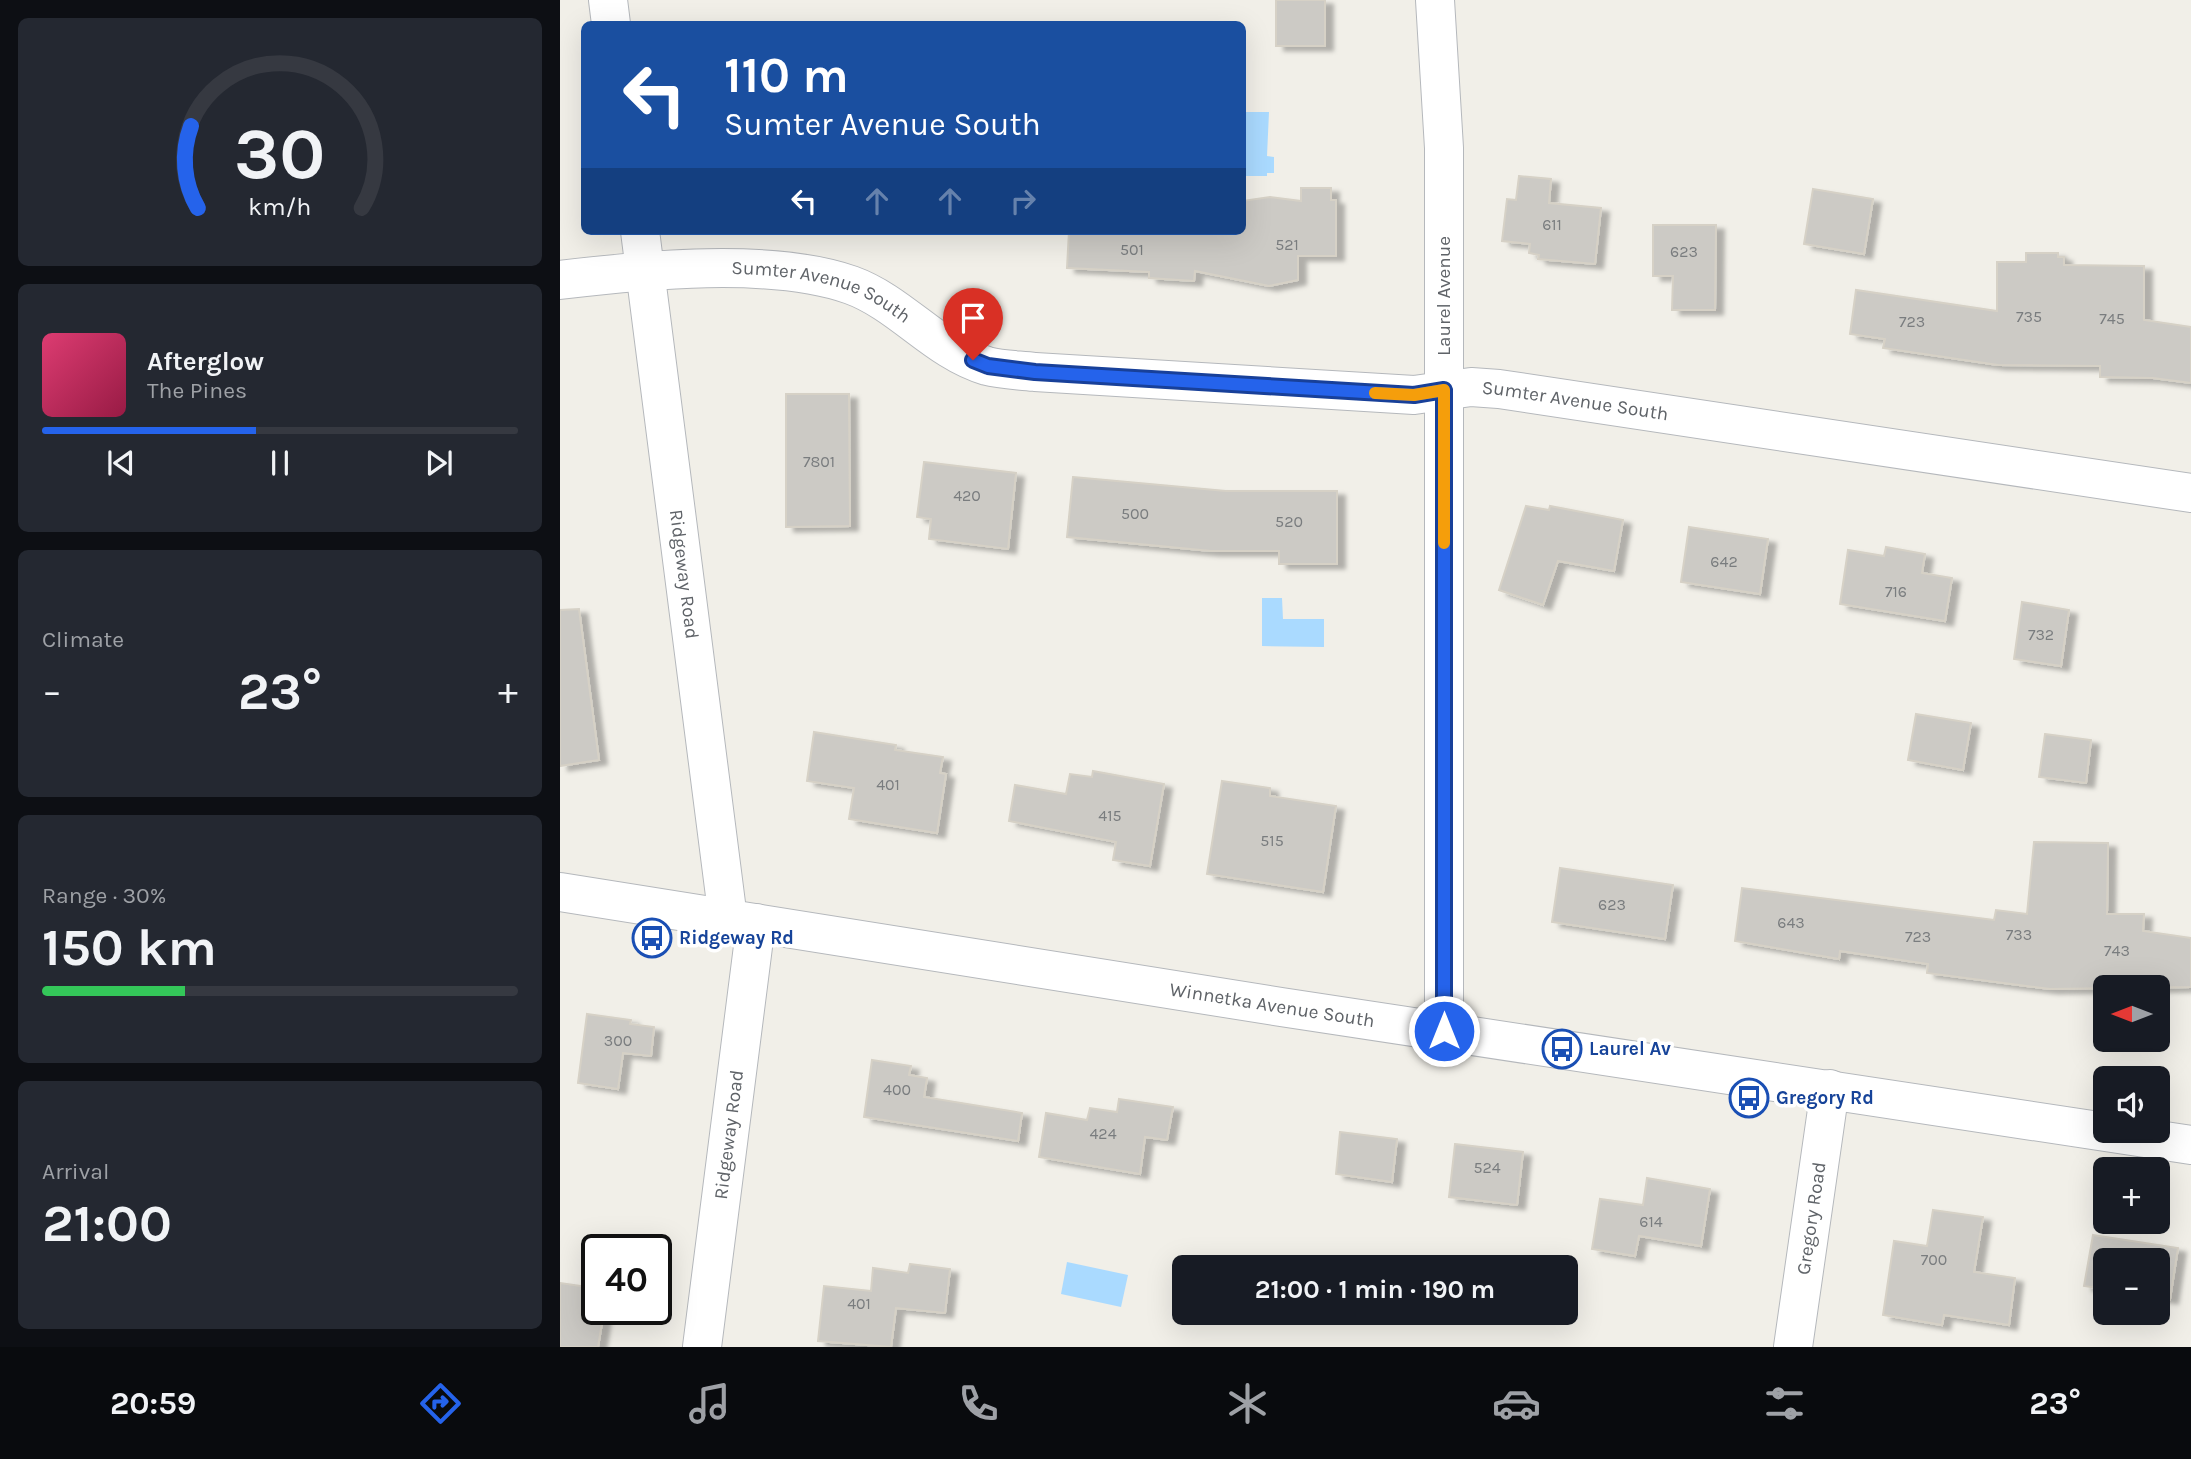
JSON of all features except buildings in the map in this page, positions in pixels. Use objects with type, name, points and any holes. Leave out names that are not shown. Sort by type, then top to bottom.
[{"type":"street","points":[[608,0],[611,21]]},
{"type":"street","name":"Laurel Avenue","points":[[1435,0],[1444,148],[1444,1031]]},
{"type":"street","name":"Laurel Avenue","points":[[1444,148],[1455,0]]},
{"type":"street","name":"Ridgeway Road","points":[[641,235],[742,921],[702,1347]]},
{"type":"street","name":"Sumter Avenue South","points":[[560,280],[645,269],[796,273],[850,285],[894,307],[956,350],[988,366],[1035,372],[1414,395],[1444,390],[1499,389],[2191,494]]},
{"type":"street","name":"Winnetka Avenue South","points":[[560,892],[2191,1145]]},
{"type":"street","name":"Gregory Road","points":[[1793,1347],[1830,1089]]},
{"type":"water","points":[[1246,112],[1269,112],[1267,156],[1274,157],[1274,173],[1267,173],[1267,176],[1246,176]]},
{"type":"water","points":[[1262,598],[1282,598],[1283,619],[1324,619],[1324,647],[1262,646]]},
{"type":"water","points":[[1067,1262],[1128,1275],[1121,1307],[1061,1294]]},
{"type":"slow traffic","points":[[1375,393],[1414,395],[1444,390],[1444,543]]},
{"type":"place","name":"Ridgeway Rd","points":[[652,938]]},
{"type":"place","name":"Laurel Av","points":[[1562,1049]]},
{"type":"place","name":"Gregory Rd","points":[[1749,1098]]},
{"type":"route","points":[[973,360],[988,366],[1035,372],[1414,395],[1444,390],[1444,1031]]}]
